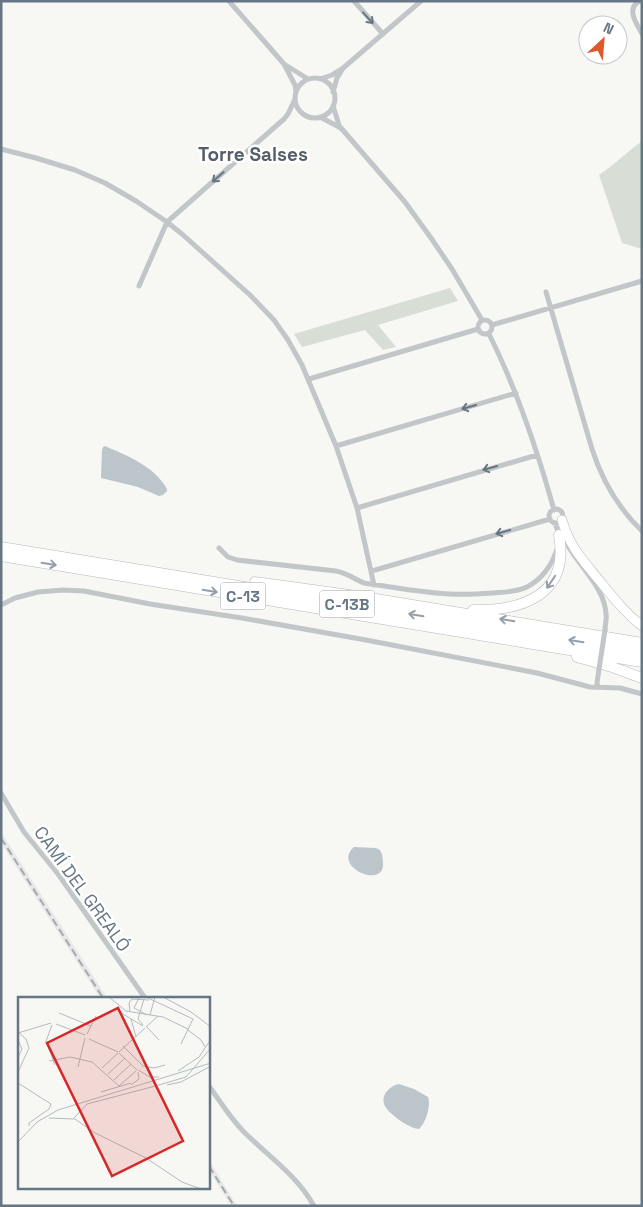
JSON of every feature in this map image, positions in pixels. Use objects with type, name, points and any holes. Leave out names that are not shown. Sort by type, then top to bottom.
[{"type":"highway","points":[[558,522],[578,555],[620,606],[642,626]]},
{"type":"highway","points":[[319,590],[336,590],[460,609],[481,610],[509,607],[522,604],[536,597],[544,592],[552,582],[561,558],[559,535]]},
{"type":"highway","name":"C-13","points":[[1,547],[52,555],[74,555],[319,590],[642,643]]},
{"type":"highway","name":"C-13B","points":[[52,555],[642,652]]},
{"type":"highway","name":"C-13","points":[[1,556],[484,636],[494,641],[585,659],[642,678]]},
{"type":"highway","points":[[484,636],[642,662]]},
{"type":"street","points":[[229,1],[284,64],[295,85],[296,105],[302,113],[310,117],[320,117],[341,128]]},
{"type":"street","points":[[354,1],[383,34]]},
{"type":"street","points":[[320,79],[332,75],[345,66],[421,1]]},
{"type":"street","points":[[640,1],[635,3],[632,9],[642,34]]},
{"type":"street","points":[[284,64],[308,80]]},
{"type":"street","points":[[345,66],[337,78],[333,106],[341,128],[422,224],[452,269],[482,320]]},
{"type":"street","points":[[296,91],[302,83],[315,78],[328,84],[334,92]]},
{"type":"street","points":[[139,286],[167,222],[284,119],[295,99]]},
{"type":"street","points":[[320,117],[333,106]]},
{"type":"street","points":[[1,149],[50,162],[85,174],[127,195],[167,222],[267,312],[288,340],[309,378],[336,446],[357,508],[374,585]]},
{"type":"street","points":[[492,325],[642,281]]},
{"type":"street","points":[[546,292],[599,470],[619,505],[642,531]]},
{"type":"street","points":[[482,320],[487,320],[492,325]]},
{"type":"street","points":[[482,320],[479,323],[478,329],[482,334],[489,334]]},
{"type":"street","points":[[489,334],[492,330],[492,325]]},
{"type":"street","points":[[309,378],[478,329]]},
{"type":"street","points":[[489,334],[516,393],[554,510]]},
{"type":"street","points":[[336,446],[516,393]]},
{"type":"street","points":[[357,508],[537,454]]},
{"type":"street","points":[[219,548],[228,557],[237,560],[336,570],[346,573],[361,582],[374,585],[430,593],[502,592],[532,584],[546,571],[556,552],[559,535],[558,522],[564,515],[559,510],[554,510],[550,513],[550,519]]},
{"type":"street","points":[[372,571],[550,519],[558,522],[571,551],[596,585],[604,602],[606,614],[605,630],[598,687]]},
{"type":"street","points":[[1,605],[15,598],[38,592],[84,591],[150,604],[366,640],[530,672],[592,687],[620,688],[642,694]]},
{"type":"street","name":"CAMÍ DEL GREALÓ","points":[[1,793],[24,832],[58,874],[144,997]]},
{"type":"street","points":[[210,1087],[239,1126],[304,1190],[314,1206]]},
{"type":"shaded area","points":[[642,141],[642,249],[622,243],[599,175]]},
{"type":"shaded area","points":[[450,288],[458,301],[378,325],[396,347],[383,350],[365,330],[302,347],[294,334]]},
{"type":"shaded area","points":[[105,446],[148,468],[162,481],[167,491],[159,496],[138,487],[101,478],[102,450]]},
{"type":"shaded area","points":[[1,832],[106,997],[99,997],[1,843]]},
{"type":"shaded area","points":[[354,847],[376,848],[380,850],[383,866],[380,872],[375,875],[367,875],[353,867],[349,861],[349,854]]},
{"type":"shaded area","points":[[399,1084],[414,1089],[428,1097],[427,1114],[424,1123],[419,1129],[399,1120],[389,1112],[384,1104],[383,1100],[387,1091]]},
{"type":"shaded area","points":[[210,1162],[237,1206],[231,1206],[210,1172]]},
{"type":"railway","points":[[1,838],[102,997]]},
{"type":"railway","points":[[210,1168],[234,1206]]},
{"type":"district","name":"Torre Salses","points":[[253,154]]}]
